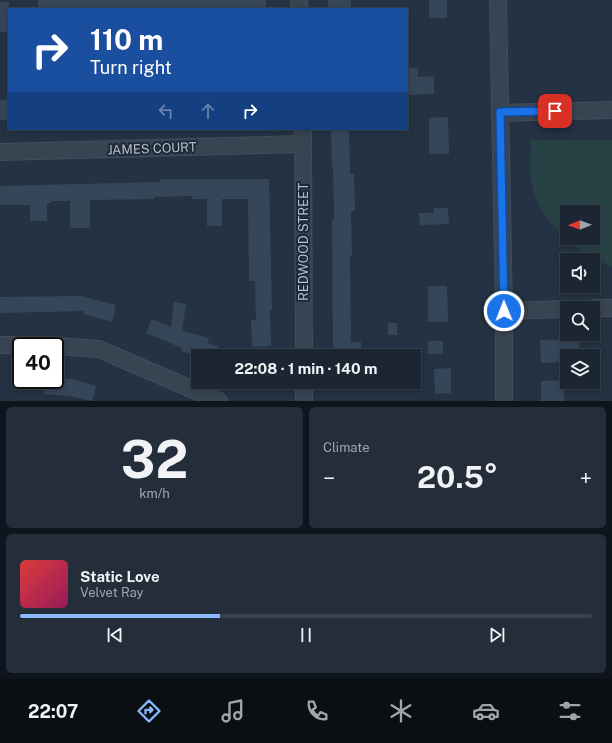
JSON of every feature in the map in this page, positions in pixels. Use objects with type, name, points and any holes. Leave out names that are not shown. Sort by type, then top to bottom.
[{"type":"street","points":[[498,0],[504,311],[504,401]]},
{"type":"street","points":[[500,112],[612,110]]},
{"type":"street","name":"JAMES COURT","points":[[0,152],[303,136]]},
{"type":"street","name":"REDWOOD STREET","points":[[303,136],[304,349]]},
{"type":"street","points":[[600,308],[612,308]]},
{"type":"street","points":[[504,311],[560,309]]},
{"type":"street","points":[[0,345],[45,345],[99,349],[219,401]]},
{"type":"street","points":[[304,389],[304,401]]},
{"type":"green space","points":[[531,140],[612,140],[612,267],[600,262],[600,253],[585,253],[573,245],[600,245],[600,205],[560,205],[560,233],[541,208],[535,195],[531,180]]},
{"type":"building","points":[[38,0],[266,0],[266,8],[38,8]]},
{"type":"building","points":[[328,0],[351,0],[351,8],[328,8]]},
{"type":"building","points":[[429,0],[447,0],[447,18],[429,18]]},
{"type":"building","points":[[0,2],[9,2],[8,32],[0,32]]},
{"type":"building","points":[[408,68],[418,68],[418,77],[434,76],[434,94],[408,95]]},
{"type":"building","points":[[0,100],[8,100],[8,120],[0,120]]},
{"type":"building","points":[[448,117],[449,154],[429,154],[429,118]]},
{"type":"building","points":[[331,131],[349,131],[350,174],[354,174],[355,211],[351,211],[351,342],[361,342],[361,349],[333,349],[332,219],[334,219]]},
{"type":"building","points":[[160,179],[269,179],[272,310],[270,310],[271,346],[252,347],[251,320],[256,320],[255,281],[249,281],[248,199],[222,199],[222,226],[207,226],[207,199],[192,199],[192,196],[154,197],[154,199],[90,200],[90,228],[70,228],[70,201],[51,201],[51,203],[47,203],[47,221],[30,221],[30,205],[0,205],[0,186],[160,182]]},
{"type":"building","points":[[433,208],[448,208],[449,224],[420,225],[419,213],[434,213]]},
{"type":"building","points":[[428,286],[447,286],[448,322],[428,322]]},
{"type":"building","points":[[81,296],[116,305],[112,322],[84,314],[84,311],[0,313],[0,297]]},
{"type":"building","points":[[174,302],[186,304],[182,331],[209,338],[207,343],[218,346],[217,349],[191,349],[191,354],[181,351],[182,348],[146,333],[152,319],[171,327]]},
{"type":"building","points":[[388,323],[397,323],[397,335],[388,335]]},
{"type":"building","points":[[540,340],[579,341],[580,349],[560,349],[560,362],[541,363]]},
{"type":"building","points":[[428,341],[443,341],[443,354],[428,354]]},
{"type":"building","points":[[451,368],[451,393],[435,394],[434,369]]},
{"type":"building","points":[[64,379],[72,379],[96,386],[92,401],[69,396],[44,394],[44,389],[64,389]]},
{"type":"building","points":[[560,380],[560,389],[564,389],[564,401],[541,401],[541,381]]},
{"type":"route","points":[[504,311],[500,112],[555,111]]}]
